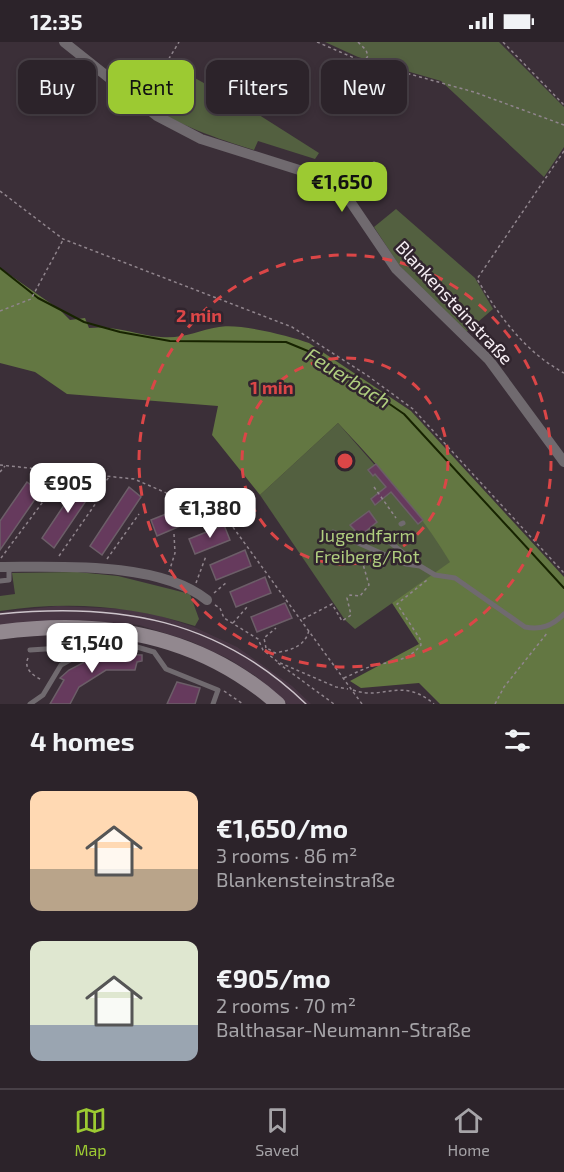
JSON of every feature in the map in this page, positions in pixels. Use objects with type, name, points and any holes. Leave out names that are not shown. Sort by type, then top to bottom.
[{"type":"main road","points":[[0,632],[52,627],[95,627],[155,637],[223,664],[278,704]]},
{"type":"street","name":"Blankensteinstraße","points":[[64,42],[108,77]]},
{"type":"street","name":"Blankensteinstraße","points":[[154,114],[201,139],[315,175],[343,190],[396,269],[489,360],[564,462]]},
{"type":"street","points":[[3,564],[103,568],[166,581],[194,590],[207,600]]},
{"type":"lane","points":[[343,190],[374,164]]},
{"type":"lane","points":[[333,532],[406,564],[420,566]]},
{"type":"lane","points":[[387,535],[386,539],[420,566],[434,574],[455,578],[525,627],[536,629],[549,626],[564,614]]},
{"type":"lane","points":[[0,581],[9,580],[3,564]]},
{"type":"lane","points":[[30,650],[130,645],[154,652],[166,669],[218,690],[213,704]]},
{"type":"lane","points":[[30,704],[43,695],[61,665],[95,646]]},
{"type":"path","points":[[168,60],[179,42]]},
{"type":"path","points":[[317,42],[362,60]]},
{"type":"path","points":[[358,42],[366,50],[368,57],[365,60]]},
{"type":"path","points":[[503,42],[564,105]]},
{"type":"path","points":[[407,73],[474,92],[564,125]]},
{"type":"path","points":[[564,151],[477,279],[495,308],[523,344],[564,373]]},
{"type":"path","points":[[0,191],[63,239],[292,327],[368,376],[413,409],[564,573]]},
{"type":"path","points":[[0,311],[31,299],[63,239]]},
{"type":"path","points":[[0,465],[134,479],[227,519],[362,704]]},
{"type":"path","points":[[0,472],[5,465]]},
{"type":"path","points":[[3,564],[25,526],[45,499],[47,482],[55,471]]},
{"type":"path","points":[[51,566],[81,525],[110,477]]},
{"type":"path","points":[[374,487],[388,506]]},
{"type":"path","points":[[103,568],[108,556],[139,514]]},
{"type":"path","points":[[77,522],[81,525]]},
{"type":"path","points":[[22,523],[25,526]]},
{"type":"path","points":[[166,581],[175,553],[174,534]]},
{"type":"path","points":[[302,619],[332,604],[342,621],[348,618],[351,615],[347,598],[350,595],[360,596],[369,585],[363,564],[369,555]]},
{"type":"path","points":[[194,590],[206,556]]},
{"type":"path","points":[[343,679],[375,665],[399,662],[421,645],[420,639],[397,604],[434,574]]},
{"type":"path","points":[[227,582],[207,600],[220,608],[224,618],[258,639],[265,652],[334,704]]},
{"type":"path","points":[[233,623],[247,607]]},
{"type":"path","points":[[495,704],[504,687],[550,631],[549,626]]},
{"type":"path","points":[[276,628],[264,638],[267,648],[275,653],[299,646],[306,641],[309,630]]},
{"type":"path","points":[[265,652],[267,648]]},
{"type":"path","points":[[28,658],[28,668],[34,676],[50,684]]},
{"type":"path","points":[[278,662],[336,687],[367,692],[407,689],[434,704]]},
{"type":"path","points":[[218,690],[236,697],[243,704]]},
{"type":"shaded area","points":[[58,606],[124,609],[158,615],[194,627],[237,647],[292,686],[311,704],[287,704],[257,677],[229,659],[190,641],[139,625],[81,620],[0,626],[0,612]]},
{"type":"green space","points":[[325,42],[499,42],[564,107],[564,147],[544,177],[441,81],[407,71],[407,60],[368,60]]},
{"type":"green space","points":[[194,78],[206,84],[206,114],[258,114],[319,153],[315,159],[258,141],[254,150],[164,114],[194,114]]},
{"type":"green space","points":[[396,209],[475,278],[493,309],[464,334],[399,265],[374,227]]},
{"type":"green space","points":[[0,268],[60,310],[70,320],[85,318],[89,328],[117,329],[170,337],[228,326],[251,328],[309,343],[411,411],[564,577],[564,704],[440,704],[419,683],[361,688],[350,681],[419,644],[392,603],[450,562],[398,490],[338,423],[260,495],[212,435],[218,406],[67,394],[35,372],[0,363]]},
{"type":"green space","name":"Jugendfarm Freiberg/Rot","points":[[338,423],[429,527],[451,562],[355,629],[345,620],[260,495]]},
{"type":"green space","points":[[77,572],[118,576],[190,594],[199,619],[195,626],[147,613],[74,606],[0,611],[0,596],[15,594],[12,573]]},
{"type":"building","points":[[376,464],[423,520],[418,524],[391,492],[375,505],[371,499],[386,487],[375,474],[373,476],[368,470]]},
{"type":"building","points":[[81,480],[94,489],[54,548],[42,538]]},
{"type":"building","points":[[27,482],[40,492],[0,550],[0,521]]},
{"type":"building","points":[[129,487],[141,497],[102,555],[90,546]]},
{"type":"building","points":[[186,506],[192,521],[157,536],[151,520]]},
{"type":"building","points":[[369,511],[377,522],[360,536],[350,525]]},
{"type":"building","points":[[224,525],[230,540],[195,554],[189,539]]},
{"type":"building","points":[[245,550],[251,566],[216,580],[210,565]]},
{"type":"building","points":[[265,577],[271,593],[236,607],[230,592]]},
{"type":"building","points":[[285,603],[292,618],[257,632],[251,617]]},
{"type":"building","points":[[105,654],[142,655],[142,661],[137,662],[135,670],[106,670],[79,687],[70,704],[50,704],[64,680],[60,678],[69,670],[96,656]]},
{"type":"building","points":[[177,682],[200,688],[195,704],[167,704]]},
{"type":"waterway","name":"Feuerbach","points":[[0,268],[38,298],[84,322],[120,332],[170,341],[286,342],[320,356],[404,414],[564,588]]},
{"type":"tram line","points":[[0,614],[85,611],[125,615],[164,623],[202,635],[238,652],[272,675],[306,704]]}]
